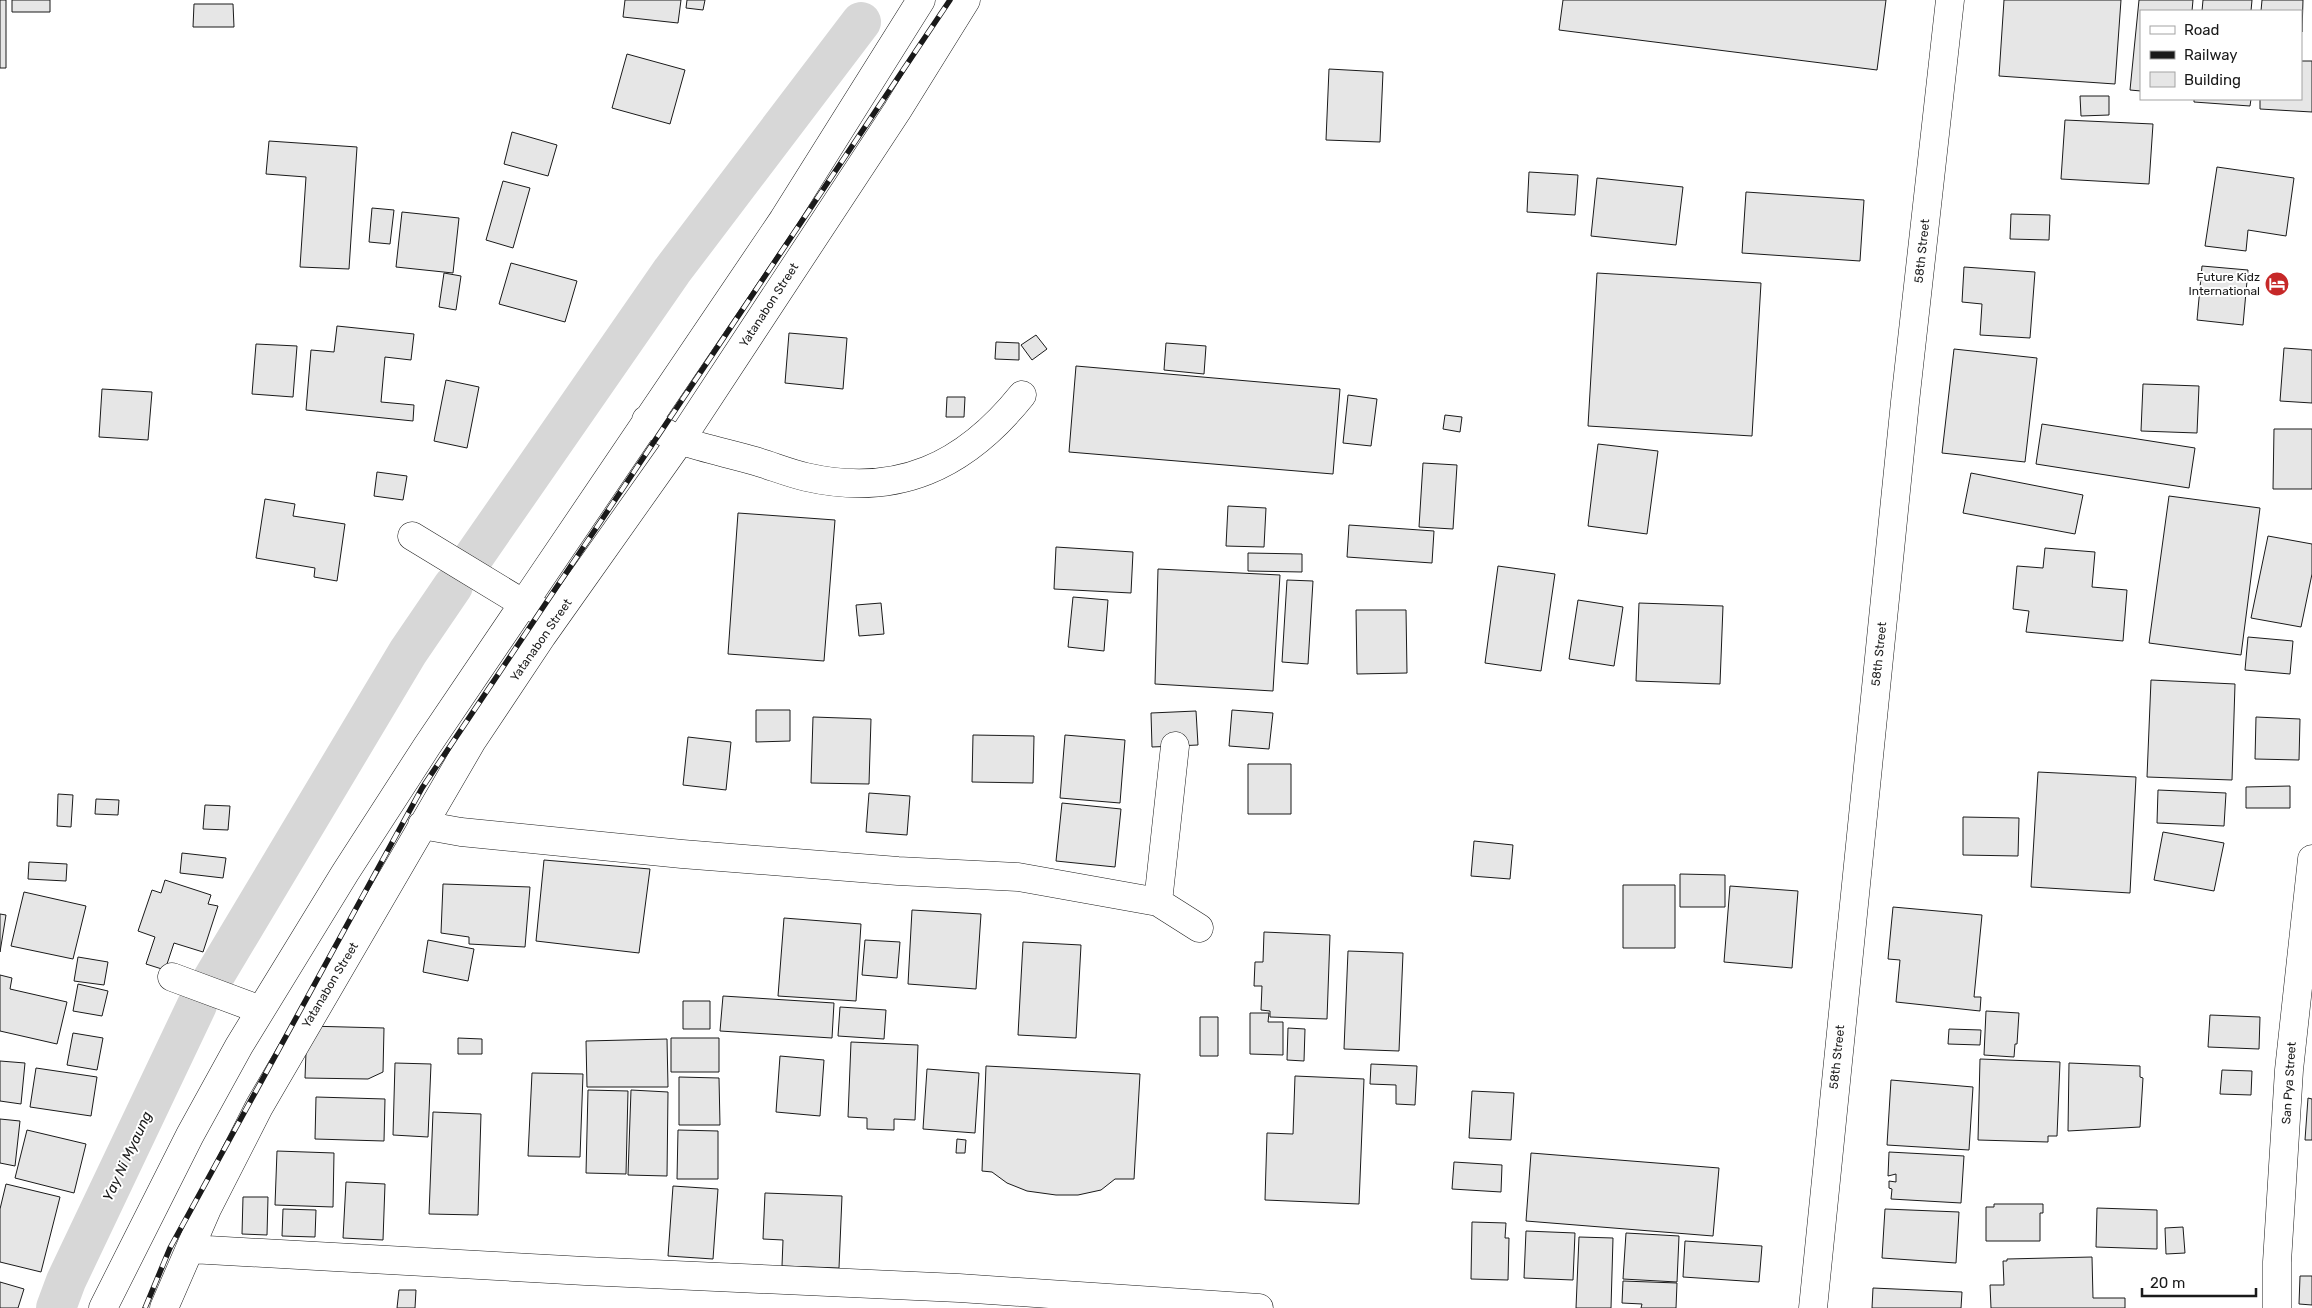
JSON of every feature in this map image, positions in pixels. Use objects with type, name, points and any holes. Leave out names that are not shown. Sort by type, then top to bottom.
[{"type":"street","name":"Yatanabon Street","points":[[164,1308],[207,1210],[259,1106],[472,741],[555,618],[680,441],[897,111],[966,0]]},
{"type":"street","name":"58th Street","points":[[1812,1308],[1902,432],[1950,0]]},
{"type":"street","points":[[102,1308],[190,1135],[261,1010],[345,873],[427,746],[783,220],[918,1]]},
{"type":"street","points":[[783,220],[812,241]]},
{"type":"street","points":[[646,420],[680,441],[806,477],[837,482],[890,483],[913,477],[969,449],[1002,420],[1022,395]]},
{"type":"street","points":[[412,536],[524,604],[555,618]]},
{"type":"street","points":[[1158,902],[1175,746]]},
{"type":"street","points":[[422,825],[461,832],[682,854],[898,871],[1018,877],[1158,902],[1199,928]]},
{"type":"street","name":"San Pya Street","points":[[2277,1308],[2277,1262],[2289,1070],[2312,859]]},
{"type":"street","points":[[172,977],[261,1010]]},
{"type":"street","points":[[190,1249],[604,1272],[959,1298],[1259,1308]]},
{"type":"building","points":[[0,0],[6,0],[6,68],[0,68]]},
{"type":"building","points":[[12,0],[50,0],[50,12],[12,12]]},
{"type":"building","points":[[625,0],[681,0],[678,23],[623,17]]},
{"type":"building","points":[[687,0],[705,0],[703,10],[686,8]]},
{"type":"building","points":[[1563,0],[1886,0],[1877,70],[1559,30]]},
{"type":"building","points":[[2004,0],[2121,0],[2115,84],[1999,76]]},
{"type":"building","points":[[2139,0],[2193,0],[2192,10],[2140,10],[2140,91],[2130,90]]},
{"type":"building","points":[[2203,0],[2252,0],[2251,10],[2202,10]]},
{"type":"building","points":[[2262,0],[2303,0],[2302,32],[2302,10],[2261,10]]},
{"type":"building","points":[[194,4],[233,4],[234,27],[193,27]]},
{"type":"building","points":[[627,54],[685,70],[670,124],[612,108]]},
{"type":"building","points":[[2302,61],[2312,61],[2312,112],[2260,109],[2260,100],[2302,100]]},
{"type":"building","points":[[1329,69],[1383,72],[1380,142],[1326,140]]},
{"type":"building","points":[[2080,96],[2109,96],[2109,115],[2081,116]]},
{"type":"building","points":[[2194,100],[2251,100],[2250,106],[2194,102]]},
{"type":"building","points":[[2065,120],[2153,124],[2149,184],[2061,179]]},
{"type":"building","points":[[512,132],[557,145],[548,176],[504,164]]},
{"type":"building","points":[[269,141],[357,147],[349,269],[300,267],[306,177],[266,174]]},
{"type":"building","points":[[2217,167],[2294,178],[2286,236],[2248,230],[2246,251],[2205,246]]},
{"type":"building","points":[[1529,172],[1578,175],[1575,215],[1527,212]]},
{"type":"building","points":[[1597,178],[1683,187],[1676,245],[1591,236]]},
{"type":"building","points":[[503,181],[530,188],[513,248],[486,240]]},
{"type":"building","points":[[1746,192],[1864,200],[1860,261],[1742,253]]},
{"type":"building","points":[[372,208],[394,210],[390,244],[369,242]]},
{"type":"building","points":[[402,212],[459,218],[453,273],[396,267]]},
{"type":"building","points":[[2011,214],[2050,215],[2049,240],[2010,239]]},
{"type":"building","points":[[511,263],[577,281],[565,322],[499,304]]},
{"type":"building","points":[[2202,266],[2248,270],[2243,325],[2197,320]]},
{"type":"building","points":[[1964,267],[2035,272],[2030,338],[1980,335],[1982,304],[1962,302]]},
{"type":"building","points":[[444,273],[461,276],[456,310],[439,307]]},
{"type":"building","points":[[1597,273],[1761,283],[1752,436],[1588,426]]},
{"type":"building","points":[[337,326],[414,334],[411,360],[385,357],[381,402],[414,405],[413,421],[306,410],[311,350],[334,352]]},
{"type":"building","points":[[789,333],[847,338],[843,389],[785,383]]},
{"type":"building","points":[[1036,335],[1047,349],[1032,360],[1021,345]]},
{"type":"building","points":[[996,342],[1019,343],[1019,360],[995,359]]},
{"type":"building","points":[[1166,343],[1206,346],[1204,374],[1164,370]]},
{"type":"building","points":[[256,344],[297,346],[293,397],[252,394]]},
{"type":"building","points":[[2284,348],[2312,350],[2312,403],[2280,401]]},
{"type":"building","points":[[1954,349],[2037,358],[2025,462],[1942,453]]},
{"type":"building","points":[[1076,366],[1340,389],[1333,474],[1069,452]]},
{"type":"building","points":[[446,380],[479,387],[467,448],[434,441]]},
{"type":"building","points":[[2143,384],[2199,386],[2197,433],[2141,431]]},
{"type":"building","points":[[102,389],[152,392],[148,440],[99,437]]},
{"type":"building","points":[[1348,395],[1377,399],[1371,446],[1343,443]]},
{"type":"building","points":[[947,397],[965,397],[964,417],[946,417]]},
{"type":"building","points":[[1445,415],[1462,417],[1460,432],[1443,429]]},
{"type":"building","points":[[2042,424],[2195,448],[2189,488],[2036,464]]},
{"type":"building","points":[[2274,429],[2312,429],[2312,489],[2273,489]]},
{"type":"building","points":[[1598,444],[1658,451],[1647,534],[1588,526]]},
{"type":"building","points":[[1423,463],[1457,465],[1453,529],[1419,527]]},
{"type":"building","points":[[377,472],[407,476],[403,500],[374,496]]},
{"type":"building","points":[[1971,473],[2083,495],[2075,534],[1963,513]]},
{"type":"building","points":[[2169,496],[2260,508],[2241,655],[2149,643]]},
{"type":"building","points":[[265,499],[295,504],[293,516],[345,524],[337,581],[314,577],[315,568],[256,558]]},
{"type":"building","points":[[1228,506],[1266,508],[1264,547],[1226,546]]},
{"type":"building","points":[[738,513],[835,520],[824,661],[728,654]]},
{"type":"building","points":[[1349,525],[1434,531],[1432,563],[1347,557]]},
{"type":"building","points":[[2268,536],[2312,544],[2312,574],[2301,627],[2251,618]]},
{"type":"building","points":[[1056,547],[1133,552],[1131,593],[1054,589]]},
{"type":"building","points":[[2045,548],[2095,552],[2092,587],[2127,590],[2123,641],[2026,632],[2029,611],[2013,609],[2017,566],[2043,568]]},
{"type":"building","points":[[1248,553],[1302,554],[1302,572],[1248,571]]},
{"type":"building","points":[[1498,566],[1555,574],[1541,671],[1485,663]]},
{"type":"building","points":[[1158,569],[1280,575],[1273,691],[1155,684]]},
{"type":"building","points":[[1287,580],[1313,581],[1308,664],[1282,662]]},
{"type":"building","points":[[1073,597],[1108,600],[1104,651],[1068,647]]},
{"type":"building","points":[[1578,600],[1623,607],[1614,666],[1569,659]]},
{"type":"building","points":[[881,603],[884,634],[859,636],[856,605]]},
{"type":"building","points":[[1639,603],[1723,606],[1720,684],[1636,681]]},
{"type":"building","points":[[1356,610],[1406,610],[1407,673],[1357,674]]},
{"type":"building","points":[[2248,637],[2293,641],[2290,674],[2245,670]]},
{"type":"building","points":[[2151,680],[2235,684],[2232,780],[2147,777]]},
{"type":"building","points":[[756,710],[790,710],[790,741],[756,742]]},
{"type":"building","points":[[1232,710],[1273,713],[1269,749],[1229,746]]},
{"type":"building","points":[[1196,711],[1198,745],[1152,747],[1151,713]]},
{"type":"building","points":[[813,717],[871,719],[869,784],[811,783]]},
{"type":"building","points":[[2256,717],[2300,719],[2299,760],[2255,759]]},
{"type":"building","points":[[973,735],[1034,736],[1033,783],[972,782]]},
{"type":"building","points":[[1065,735],[1125,740],[1120,803],[1060,798]]},
{"type":"building","points":[[688,737],[731,742],[726,790],[683,785]]},
{"type":"building","points":[[1248,764],[1291,764],[1291,814],[1248,814]]},
{"type":"building","points":[[2038,772],[2136,777],[2130,893],[2031,887]]},
{"type":"building","points":[[2290,786],[2290,808],[2246,808],[2246,787]]},
{"type":"building","points":[[2158,790],[2226,793],[2224,826],[2157,823]]},
{"type":"building","points":[[869,793],[910,796],[907,835],[866,832]]},
{"type":"building","points":[[58,794],[73,795],[71,827],[57,826]]},
{"type":"building","points":[[96,799],[119,800],[118,815],[95,814]]},
{"type":"building","points":[[1062,803],[1121,809],[1115,867],[1056,861]]},
{"type":"building","points":[[205,805],[230,806],[228,830],[203,829]]},
{"type":"building","points":[[1963,817],[2019,818],[2018,856],[1963,855]]},
{"type":"building","points":[[2163,832],[2224,843],[2214,891],[2154,880]]},
{"type":"building","points":[[1474,841],[1513,845],[1510,879],[1471,876]]},
{"type":"building","points":[[182,853],[226,858],[223,878],[180,873]]},
{"type":"building","points":[[544,860],[650,869],[639,953],[536,941]]},
{"type":"building","points":[[29,862],[67,864],[66,881],[28,879]]},
{"type":"building","points":[[1680,874],[1725,875],[1725,907],[1680,907]]},
{"type":"building","points":[[165,880],[211,895],[208,904],[218,906],[203,952],[174,943],[165,970],[146,964],[155,937],[138,931],[152,890],[161,893]]},
{"type":"building","points":[[443,884],[530,887],[525,947],[469,944],[469,937],[441,933]]},
{"type":"building","points":[[1623,885],[1675,885],[1675,948],[1623,948]]},
{"type":"building","points":[[1730,886],[1798,891],[1792,968],[1724,962]]},
{"type":"building","points":[[24,892],[86,906],[73,959],[11,946]]},
{"type":"building","points":[[1893,907],[1982,915],[1974,997],[1981,997],[1980,1011],[1896,1002],[1900,960],[1888,959]]},
{"type":"building","points":[[912,910],[981,914],[976,989],[908,984]]},
{"type":"building","points":[[0,914],[6,915],[0,952]]},
{"type":"building","points":[[784,918],[861,924],[856,1001],[778,996]]},
{"type":"building","points":[[1264,932],[1330,935],[1327,1019],[1270,1017],[1270,1011],[1261,1010],[1262,986],[1254,986],[1255,962],[1263,962]]},
{"type":"building","points":[[428,940],[474,949],[468,981],[423,972]]},
{"type":"building","points":[[865,940],[900,942],[897,978],[862,975]]},
{"type":"building","points":[[1023,942],[1081,945],[1076,1038],[1018,1035]]},
{"type":"building","points":[[1348,951],[1403,953],[1399,1051],[1344,1049]]},
{"type":"building","points":[[78,957],[108,962],[104,985],[74,981]]},
{"type":"building","points":[[0,975],[12,978],[10,989],[67,1002],[57,1044],[0,1031]]},
{"type":"building","points":[[78,984],[108,991],[102,1016],[73,1011]]},
{"type":"building","points":[[723,996],[834,1003],[832,1038],[720,1031]]},
{"type":"building","points":[[683,1001],[710,1001],[710,1029],[683,1029]]},
{"type":"building","points":[[840,1007],[886,1010],[884,1039],[838,1036]]},
{"type":"building","points":[[1986,1011],[2019,1013],[2017,1044],[2015,1044],[2014,1057],[1984,1055]]},
{"type":"building","points":[[1250,1013],[1269,1013],[1268,1022],[1283,1022],[1283,1055],[1250,1054]]},
{"type":"building","points":[[2210,1015],[2260,1017],[2259,1049],[2208,1047]]},
{"type":"building","points":[[1200,1017],[1218,1017],[1218,1056],[1200,1056]]},
{"type":"building","points":[[307,1026],[384,1028],[383,1072],[368,1079],[305,1078]]},
{"type":"building","points":[[1288,1028],[1305,1029],[1304,1061],[1287,1060]]},
{"type":"building","points":[[1949,1029],[1981,1030],[1980,1045],[1948,1044]]},
{"type":"building","points":[[73,1033],[103,1038],[97,1070],[67,1065]]},
{"type":"building","points":[[458,1038],[482,1039],[482,1054],[458,1054]]},
{"type":"building","points":[[671,1038],[719,1038],[719,1072],[671,1072]]},
{"type":"building","points":[[667,1039],[668,1087],[587,1087],[586,1041]]},
{"type":"building","points":[[851,1042],[918,1045],[915,1120],[894,1119],[894,1130],[867,1129],[867,1118],[848,1117]]},
{"type":"building","points":[[780,1056],[824,1060],[820,1116],[776,1112]]},
{"type":"building","points":[[1980,1059],[2060,1062],[2057,1136],[2048,1136],[2048,1142],[1978,1140]]},
{"type":"building","points":[[0,1061],[25,1063],[21,1104],[0,1101]]},
{"type":"building","points":[[395,1063],[431,1064],[428,1137],[393,1135]]},
{"type":"building","points":[[2069,1063],[2140,1066],[2140,1077],[2143,1078],[2140,1127],[2068,1131]]},
{"type":"building","points":[[1371,1064],[1417,1066],[1415,1105],[1396,1104],[1396,1085],[1370,1084]]},
{"type":"building","points":[[986,1066],[1140,1074],[1134,1179],[1115,1179],[1101,1190],[1078,1195],[1056,1195],[1027,1191],[1007,1183],[992,1172],[982,1171]]},
{"type":"building","points":[[36,1068],[97,1077],[91,1116],[30,1107]]},
{"type":"building","points":[[927,1069],[979,1073],[975,1133],[923,1129]]},
{"type":"building","points":[[2222,1070],[2252,1071],[2251,1095],[2220,1094]]},
{"type":"building","points":[[532,1073],[583,1074],[580,1157],[528,1156]]},
{"type":"building","points":[[1295,1076],[1364,1079],[1359,1204],[1265,1200],[1267,1133],[1293,1134]]},
{"type":"building","points":[[679,1077],[719,1078],[720,1125],[679,1125]]},
{"type":"building","points":[[1891,1080],[1973,1087],[1969,1150],[1887,1145]]},
{"type":"building","points":[[588,1090],[628,1091],[626,1174],[586,1173]]},
{"type":"building","points":[[631,1090],[668,1092],[667,1176],[628,1175]]},
{"type":"building","points":[[1472,1091],[1514,1093],[1511,1140],[1469,1138]]},
{"type":"building","points":[[316,1097],[385,1099],[384,1141],[315,1139]]},
{"type":"building","points":[[2308,1098],[2312,1099],[2312,1140],[2305,1140]]},
{"type":"building","points":[[433,1112],[481,1114],[478,1215],[429,1214]]},
{"type":"building","points":[[0,1119],[20,1121],[15,1166],[0,1163]]},
{"type":"building","points":[[27,1130],[86,1144],[74,1193],[15,1178]]},
{"type":"building","points":[[678,1130],[718,1131],[718,1179],[677,1179]]},
{"type":"building","points":[[957,1139],[966,1140],[965,1153],[956,1153]]},
{"type":"building","points":[[277,1151],[334,1153],[333,1207],[275,1205]]},
{"type":"building","points":[[1889,1152],[1964,1156],[1961,1203],[1891,1199],[1892,1189],[1889,1188],[1889,1181],[1896,1182],[1896,1174],[1888,1176]]},
{"type":"building","points":[[1531,1153],[1719,1168],[1713,1236],[1526,1221]]},
{"type":"building","points":[[1454,1162],[1502,1165],[1501,1192],[1452,1189]]},
{"type":"building","points":[[346,1182],[385,1184],[383,1240],[343,1238]]},
{"type":"building","points":[[6,1184],[60,1197],[41,1272],[0,1262],[0,1209]]},
{"type":"building","points":[[673,1186],[718,1189],[713,1259],[668,1256]]},
{"type":"building","points":[[765,1193],[842,1196],[839,1268],[782,1266],[783,1240],[763,1239]]},
{"type":"building","points":[[243,1197],[268,1197],[267,1235],[242,1234]]},
{"type":"building","points":[[1994,1204],[2043,1204],[2043,1213],[2040,1213],[2040,1241],[1986,1241],[1986,1207],[1994,1207]]},
{"type":"building","points":[[2097,1208],[2157,1210],[2157,1249],[2096,1247]]},
{"type":"building","points":[[283,1209],[316,1210],[315,1237],[282,1236]]},
{"type":"building","points":[[1885,1209],[1959,1212],[1956,1263],[1882,1258]]},
{"type":"building","points":[[1472,1222],[1506,1223],[1505,1238],[1509,1238],[1508,1280],[1471,1279]]},
{"type":"building","points":[[2183,1227],[2185,1253],[2166,1254],[2165,1228]]},
{"type":"building","points":[[1526,1231],[1575,1233],[1573,1280],[1524,1278]]},
{"type":"building","points":[[1626,1233],[1679,1236],[1677,1282],[1623,1279]]},
{"type":"building","points":[[1579,1237],[1613,1238],[1611,1308],[1576,1308]]},
{"type":"building","points":[[1685,1241],[1762,1246],[1759,1282],[1683,1277]]},
{"type":"building","points":[[2092,1257],[2093,1298],[2125,1298],[2125,1308],[1991,1308],[1990,1285],[2004,1285],[2003,1261],[2007,1261],[2007,1259]]},
{"type":"building","points":[[2300,1276],[2312,1276],[2312,1305],[2299,1304]]},
{"type":"building","points":[[1623,1281],[1677,1283],[1676,1308],[1641,1308],[1642,1304],[1622,1303]]},
{"type":"building","points":[[0,1282],[24,1289],[18,1308],[0,1308]]},
{"type":"building","points":[[1873,1288],[1962,1292],[1961,1308],[1872,1308]]},
{"type":"building","points":[[399,1290],[416,1290],[415,1308],[397,1308]]},
{"type":"waterway","points":[[473,558],[672,271],[861,22]]},
{"type":"waterway","points":[[212,980],[408,652],[453,586]]},
{"type":"waterway","name":"Yay Ni Myaung","points":[[56,1308],[66,1281],[197,1005]]},
{"type":"railway","points":[[145,1308],[170,1248],[422,788],[950,0]]},
{"type":"place","name":"Future Kidz International","points":[[2277,284]]}]
